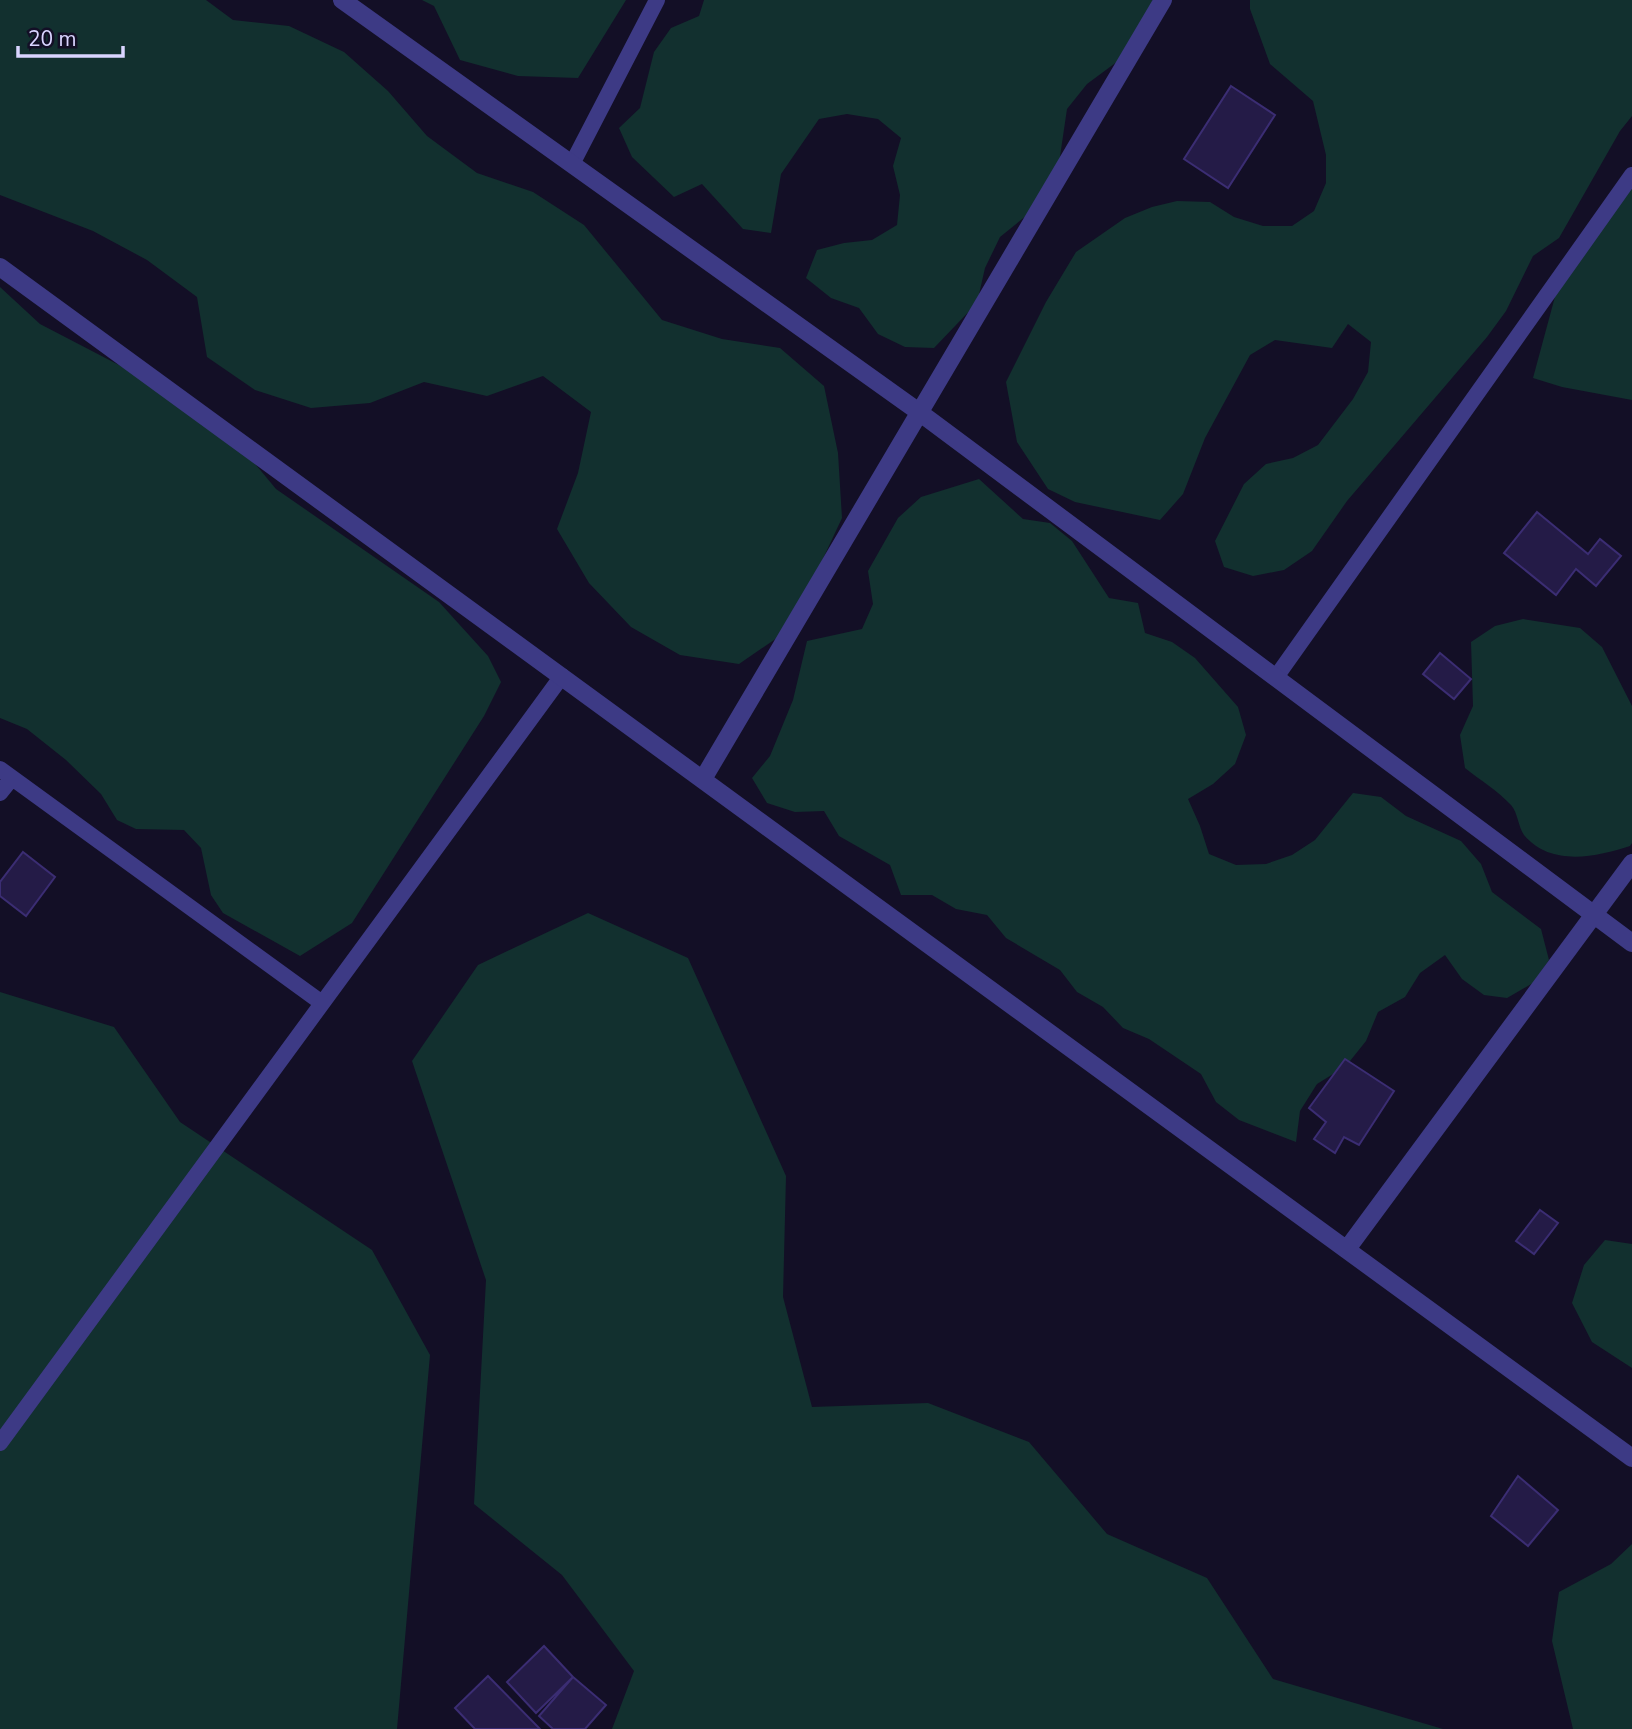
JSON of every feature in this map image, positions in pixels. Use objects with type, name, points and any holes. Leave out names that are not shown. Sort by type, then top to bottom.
[{"type":"street","points":[[342,0],[919,412],[1632,943]]},
{"type":"street","points":[[703,779],[1163,0]]},
{"type":"street","points":[[0,267],[1632,1458]]},
{"type":"street","points":[[1347,1249],[1632,863]]},
{"type":"lane","points":[[572,164],[657,0]]},
{"type":"lane","points":[[1276,677],[1632,175]]},
{"type":"lane","points":[[0,1443],[562,676]]},
{"type":"lane","points":[[0,793],[6,774],[322,1003]]},
{"type":"green space","points":[[0,0],[206,0],[233,20],[289,26],[344,52],[388,91],[427,136],[477,173],[533,192],[584,225],[662,320],[722,339],[780,348],[824,386],[838,453],[842,518],[790,629],[739,664],[680,655],[631,627],[589,583],[557,529],[578,473],[591,412],[543,376],[487,396],[424,382],[370,403],[311,408],[255,390],[207,357],[197,297],[147,260],[93,231],[0,195]]},
{"type":"green space","points":[[422,0],[626,0],[578,78],[518,76],[460,60],[434,6]]},
{"type":"green space","points":[[704,0],[1152,0],[1152,15],[1137,47],[1087,84],[1067,109],[1058,170],[1048,198],[1000,237],[985,268],[977,303],[934,348],[905,347],[878,334],[859,308],[831,298],[806,278],[817,250],[872,240],[897,225],[900,195],[893,166],[901,138],[878,119],[847,114],[819,119],[781,174],[771,233],[743,229],[702,184],[674,197],[632,157],[619,128],[640,108],[654,52],[671,28],[699,16]]},
{"type":"green space","points":[[1250,0],[1632,0],[1632,116],[1620,131],[1559,238],[1533,256],[1506,311],[1487,337],[1347,501],[1312,551],[1284,570],[1253,576],[1224,567],[1215,541],[1244,484],[1266,464],[1293,458],[1318,445],[1353,399],[1368,372],[1371,342],[1348,324],[1332,348],[1275,340],[1250,355],[1205,438],[1183,494],[1160,520],[1075,502],[1048,489],[1017,442],[1006,382],[1046,302],[1076,252],[1125,218],[1177,201],[1210,202],[1234,217],[1263,226],[1292,226],[1314,211],[1326,183],[1326,155],[1313,101],[1270,64],[1250,9]]},
{"type":"green space","points":[[1632,178],[1632,400],[1562,387],[1533,378],[1556,293]]},
{"type":"green space","points":[[0,287],[40,324],[167,390],[251,459],[276,489],[439,602],[488,656],[501,682],[484,716],[352,923],[300,956],[223,913],[211,895],[201,848],[184,830],[136,829],[117,820],[101,794],[66,760],[27,729],[0,718]]},
{"type":"green space","points":[[979,479],[1023,519],[1050,523],[1072,541],[1109,598],[1138,603],[1145,633],[1172,642],[1195,658],[1238,707],[1246,735],[1235,764],[1213,784],[1188,799],[1209,854],[1236,865],[1266,864],[1292,855],[1315,840],[1353,793],[1381,797],[1406,816],[1461,841],[1481,864],[1492,892],[1541,929],[1549,960],[1533,983],[1507,998],[1484,995],[1462,979],[1445,955],[1420,973],[1405,997],[1378,1012],[1366,1041],[1346,1066],[1317,1084],[1300,1111],[1296,1142],[1239,1120],[1216,1102],[1201,1074],[1149,1039],[1123,1028],[1103,1007],[1077,992],[1060,970],[1006,938],[987,915],[956,909],[932,895],[901,895],[890,865],[839,836],[824,811],[795,812],[767,803],[752,778],[770,756],[793,700],[807,641],[862,629],[873,604],[868,571],[898,518],[921,497]]},
{"type":"green space","points":[[1523,619],[1580,628],[1602,647],[1632,706],[1630,846],[1589,856],[1574,857],[1547,852],[1524,835],[1511,805],[1465,768],[1460,735],[1473,706],[1471,642],[1495,626]]},
{"type":"green space","points":[[588,913],[688,958],[786,1176],[783,1297],[812,1407],[928,1403],[1029,1442],[1107,1534],[1207,1578],[1273,1679],[1443,1729],[612,1729],[634,1671],[562,1575],[474,1504],[486,1280],[412,1061],[478,965]]},
{"type":"green space","points":[[0,992],[114,1027],[180,1122],[372,1250],[430,1355],[397,1729],[0,1729]]},
{"type":"green space","points":[[1605,1240],[1632,1244],[1632,1368],[1592,1342],[1572,1303],[1584,1265]]},
{"type":"green space","points":[[1632,1544],[1632,1729],[1573,1729],[1552,1641],[1559,1592],[1611,1564]]},
{"type":"building","points":[[1231,86],[1275,115],[1228,188],[1184,159]]},
{"type":"building","points":[[1537,512],[1588,554],[1600,539],[1621,556],[1596,586],[1576,569],[1556,595],[1504,553]]},
{"type":"building","points":[[1440,653],[1471,679],[1454,699],[1423,674]]},
{"type":"building","points":[[23,852],[55,877],[26,916],[0,896],[0,882]]},
{"type":"building","points":[[1345,1059],[1394,1091],[1359,1145],[1344,1137],[1335,1153],[1314,1139],[1326,1122],[1309,1108]]},
{"type":"building","points":[[1540,1210],[1558,1223],[1534,1254],[1516,1241]]},
{"type":"building","points":[[1518,1476],[1558,1510],[1528,1546],[1491,1516]]},
{"type":"building","points":[[544,1646],[573,1677],[536,1713],[507,1682]]},
{"type":"building","points":[[488,1676],[540,1729],[475,1729],[455,1708]]},
{"type":"building","points":[[573,1677],[606,1705],[585,1729],[553,1729],[539,1716]]}]
